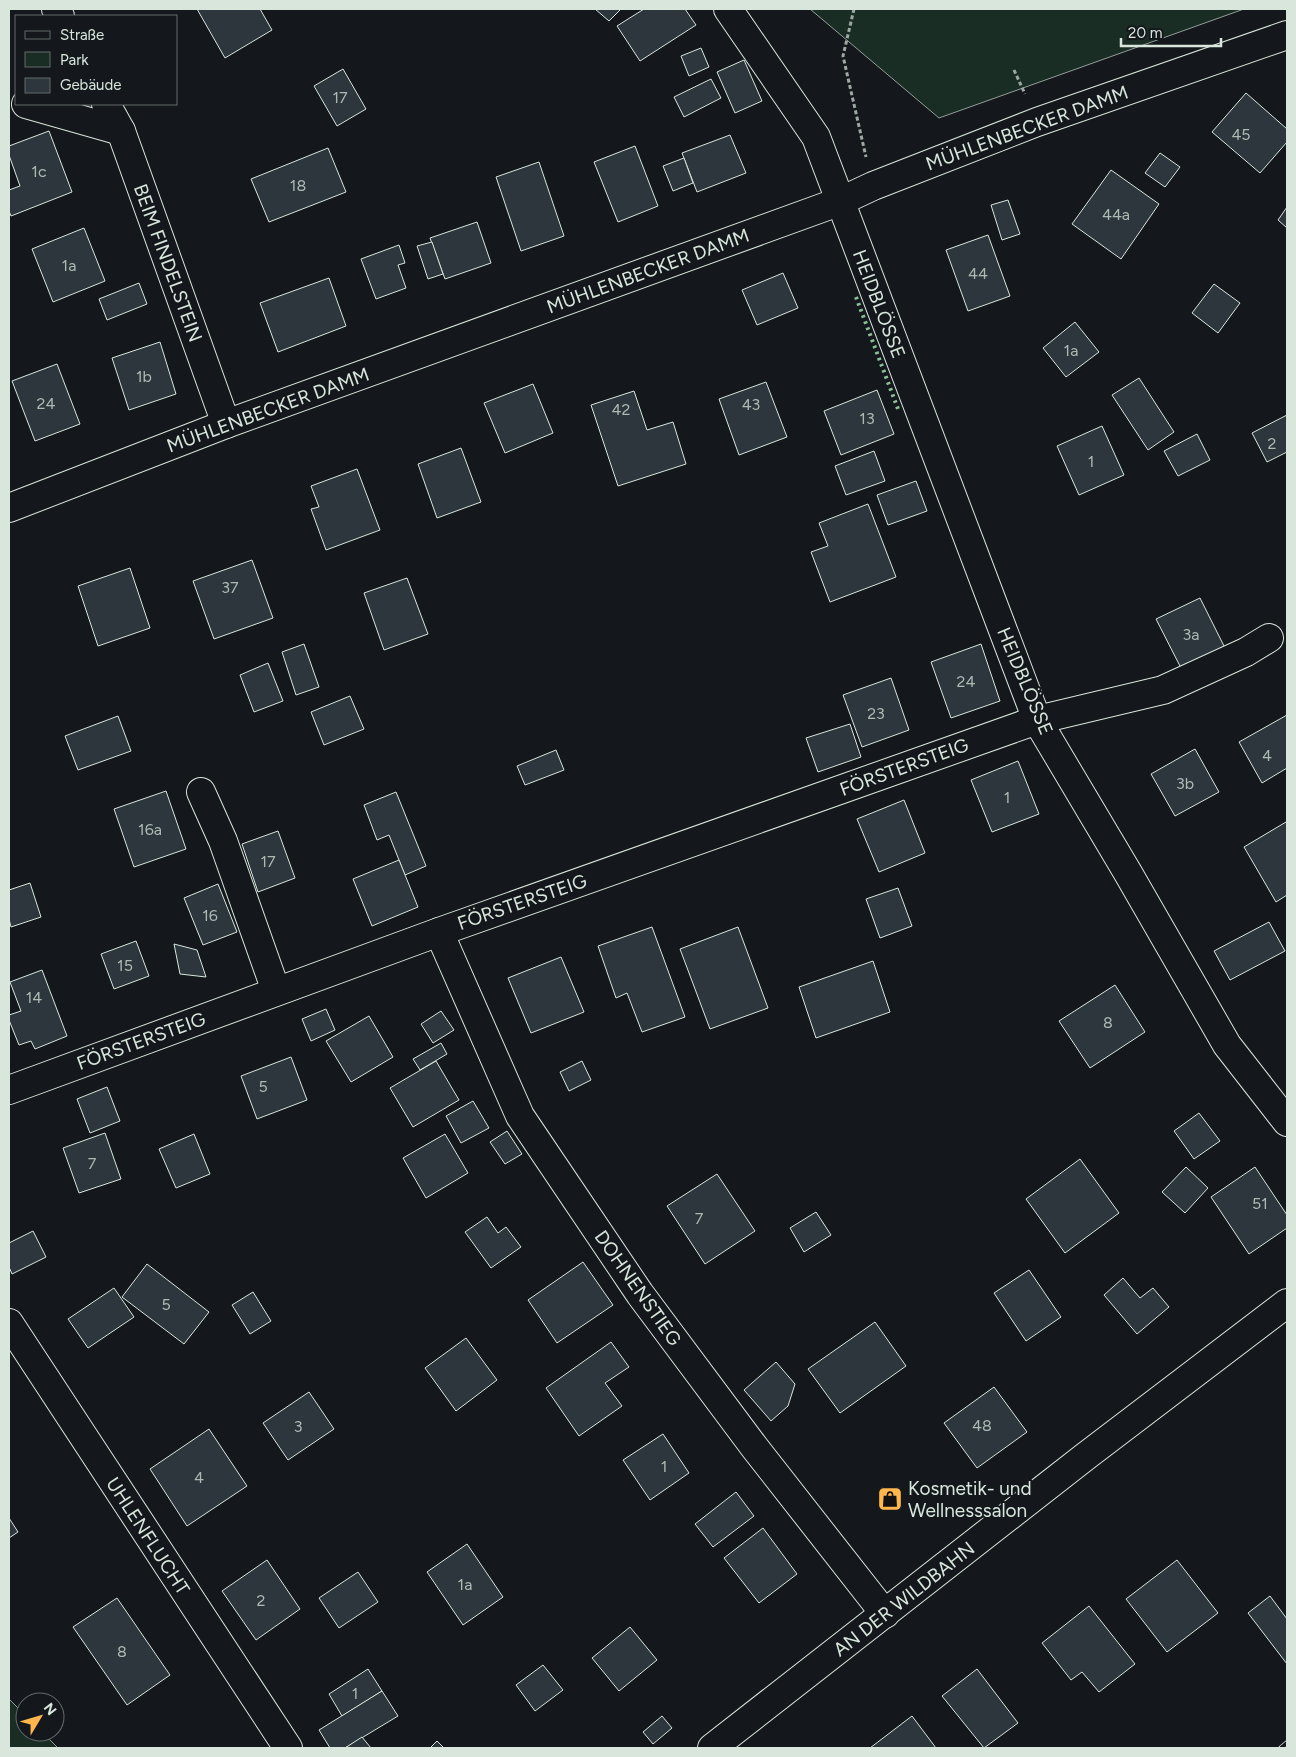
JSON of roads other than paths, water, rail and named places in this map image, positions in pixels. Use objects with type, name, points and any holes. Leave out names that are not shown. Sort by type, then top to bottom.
[{"type":"street","name":"HEIDBLÖSSE","points":[[728,9],[816,137],[1037,720],[1128,873],[1227,1046],[1287,1122]]},
{"type":"street","name":"MÜHLENBECKER DAMM","points":[[9,508],[226,424],[841,201],[873,186],[1037,122],[1287,35]]},
{"type":"street","points":[[30,105],[121,131]]},
{"type":"street","name":"BEIM FINDELSTEIN","points":[[107,105],[121,131],[226,424]]},
{"type":"street","name":"FÖRSTERSTEIG","points":[[9,1090],[439,932],[1037,720],[1163,690],[1246,652],[1269,638]]},
{"type":"street","points":[[201,792],[223,841],[276,991]]},
{"type":"street","name":"DOHNENSTIEG","points":[[439,932],[520,1116],[640,1294],[755,1448],[885,1614]]},
{"type":"street","name":"AN DER WILDBAHN","points":[[712,1748],[1086,1456],[1287,1303]]},
{"type":"street","name":"UHLENFLUCHT","points":[[9,1323],[288,1748]]},
{"type":"railway","points":[[1281,1748],[1287,1743]]},
{"type":"place","name":"Kosmetik- und Wellnesssalon","points":[[890,1499]]}]
